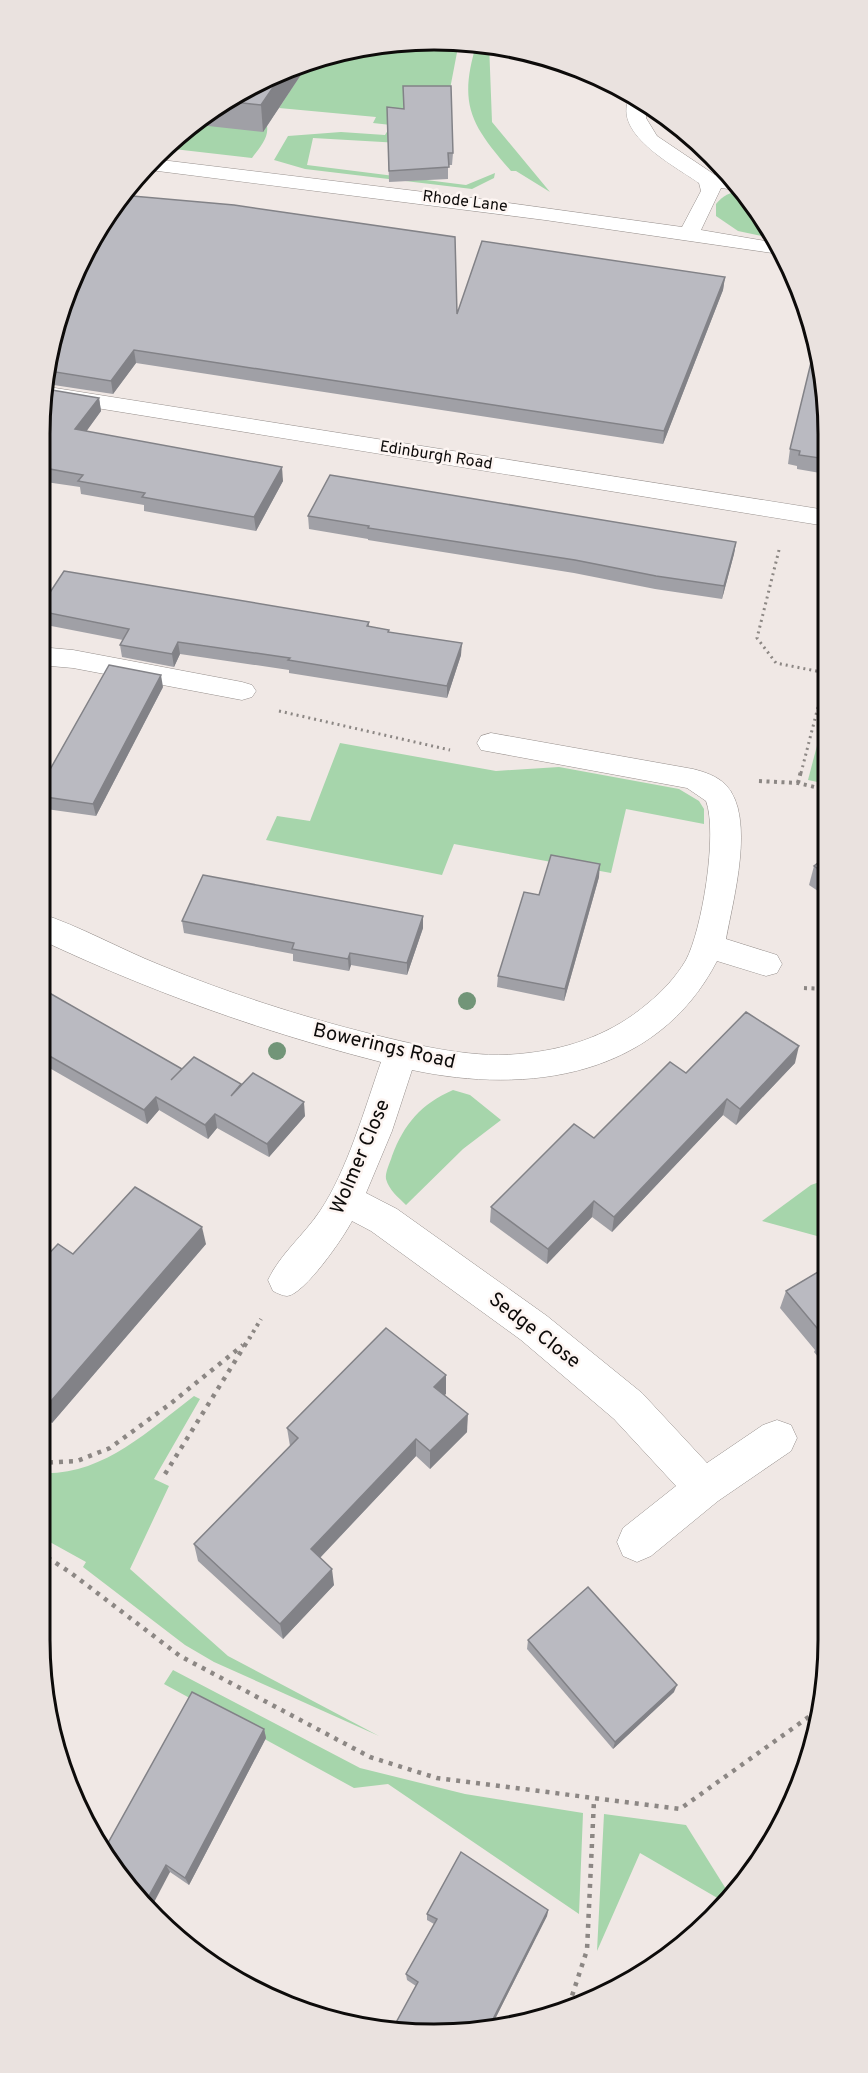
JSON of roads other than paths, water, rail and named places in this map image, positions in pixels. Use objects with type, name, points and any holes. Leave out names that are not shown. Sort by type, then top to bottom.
[{"type":"street","points":[[638,108],[637,118],[649,140],[709,180],[726,183]]},
{"type":"street","name":"Rhode Lane","points":[[159,165],[512,208],[770,248]]},
{"type":"street","points":[[689,234],[711,191],[709,180]]},
{"type":"street","name":"Edinburgh Road","points":[[52,394],[818,517]]},
{"type":"street","points":[[50,657],[73,659],[242,691]]},
{"type":"street","name":"Bowerings Road","points":[[50,930],[132,967],[224,1003],[316,1033],[400,1055],[446,1064],[494,1068],[555,1061],[609,1046],[636,1032],[685,988],[702,963],[709,946],[726,833],[727,819],[720,798],[704,784],[693,779],[491,743]]},
{"type":"street","points":[[709,946],[766,964]]},
{"type":"street","name":"Wolmer Close","points":[[286,1280],[333,1222],[345,1200],[375,1131],[400,1055]]},
{"type":"street","name":"Sedge Close","points":[[345,1200],[384,1220],[534,1328],[628,1406],[704,1488]]},
{"type":"street","points":[[637,1542],[704,1488],[777,1438]]}]
